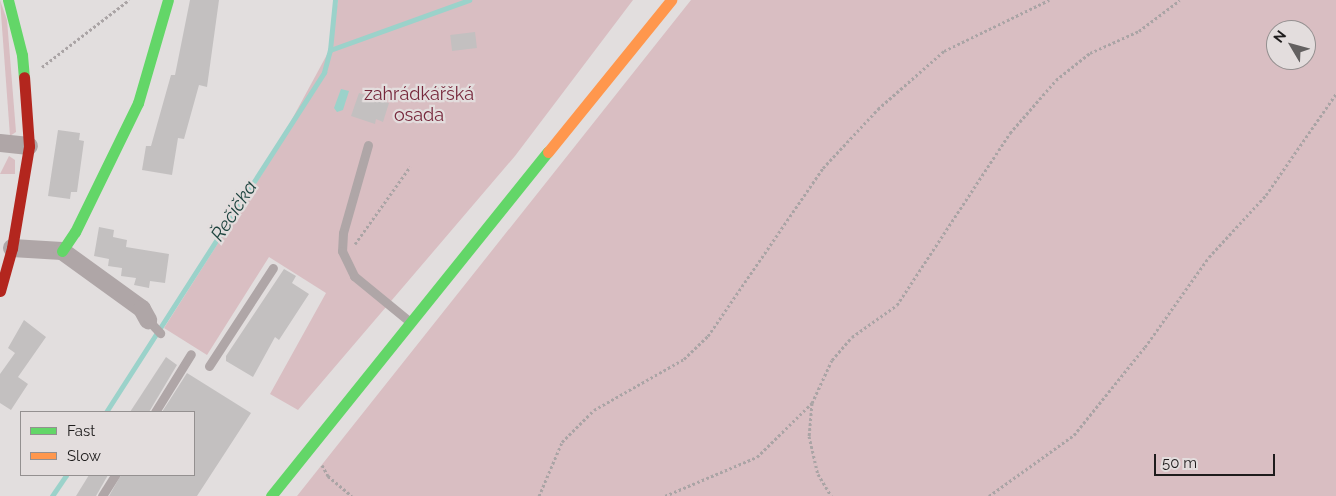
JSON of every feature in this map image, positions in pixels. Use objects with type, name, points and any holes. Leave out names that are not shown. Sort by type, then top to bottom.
[{"type":"main road","points":[[0,291],[12,248],[29,146],[25,83],[18,30],[8,0]]},
{"type":"main road","points":[[62,251],[75,232],[138,103],[168,0]]},
{"type":"main road","points":[[271,496],[671,0]]},
{"type":"street","points":[[0,143],[29,146]]},
{"type":"street","points":[[12,248],[62,251],[142,309],[154,326]]},
{"type":"lane","points":[[368,145],[343,233],[345,259],[354,276],[395,313],[411,323]]},
{"type":"lane","points":[[208,366],[273,268]]},
{"type":"lane","points":[[156,411],[192,354]]},
{"type":"lane","points":[[102,496],[114,476]]},
{"type":"path","points":[[25,83],[64,48],[129,0]]},
{"type":"path","points":[[540,496],[562,442],[594,410],[684,358],[708,336],[823,168],[878,109],[944,51],[1049,0]]},
{"type":"path","points":[[831,496],[818,474],[809,436],[812,403],[832,360],[852,337],[897,305],[1010,133],[1056,80],[1090,54],[1139,31],[1180,0]]},
{"type":"path","points":[[989,496],[1074,435],[1145,347],[1209,257],[1266,195],[1336,94]]},
{"type":"path","points":[[345,259],[410,167]]},
{"type":"path","points":[[665,496],[757,457],[812,403]]},
{"type":"path","points":[[309,449],[328,476],[352,496]]},
{"type":"green space","points":[[0,0],[7,20],[16,132],[10,136]]},
{"type":"green space","name":"zahrádkářšká osada","points":[[338,0],[633,0],[515,156],[298,410],[270,394],[326,293],[269,257],[207,355],[164,328],[264,171],[330,49]]},
{"type":"green space","points":[[691,0],[1336,0],[1336,496],[297,496]]},
{"type":"green space","points":[[9,156],[15,160],[15,174],[0,174]]},
{"type":"water","points":[[341,89],[349,91],[343,110],[337,112],[334,108]]},
{"type":"building","points":[[190,0],[219,0],[207,87],[199,85],[184,139],[178,138],[172,175],[142,170],[146,146],[151,146],[171,75],[175,75]]},
{"type":"building","points":[[475,32],[477,48],[452,51],[450,35]]},
{"type":"building","points":[[359,93],[389,103],[383,122],[376,119],[375,124],[351,116]]},
{"type":"building","points":[[58,130],[80,133],[79,140],[84,141],[77,192],[71,192],[70,199],[48,196]]},
{"type":"building","points":[[99,227],[114,230],[113,237],[127,240],[126,247],[169,254],[165,283],[150,281],[149,288],[134,285],[136,278],[121,276],[122,268],[108,266],[109,259],[94,256]]},
{"type":"building","points":[[284,269],[296,276],[292,283],[309,294],[279,340],[275,337],[253,377],[226,361],[226,356]]},
{"type":"building","points":[[24,320],[46,337],[18,377],[28,384],[11,410],[0,403],[0,374],[15,353],[8,348]]},
{"type":"building","points":[[166,357],[177,365],[150,411],[131,411]]},
{"type":"building","points":[[187,373],[251,413],[197,496],[109,496],[120,476],[195,476],[195,411],[163,411]]},
{"type":"building","points":[[88,476],[107,476],[96,496],[76,496]]},
{"type":"waterway","name":"Řečička","points":[[107,411],[324,72],[330,50],[335,0]]},
{"type":"waterway","points":[[330,50],[469,0]]},
{"type":"waterway","name":"Řečička","points":[[52,496],[65,476]]},
{"type":"traffic: fast","points":[[8,0],[22,55],[24,77]]},
{"type":"traffic: fast","points":[[62,251],[75,232],[138,103],[168,0]]},
{"type":"traffic: fast","points":[[271,496],[548,152]]},
{"type":"traffic: slow","points":[[548,152],[671,0]]},
{"type":"traffic: jam","points":[[0,291],[12,248],[29,146],[24,77]]}]
